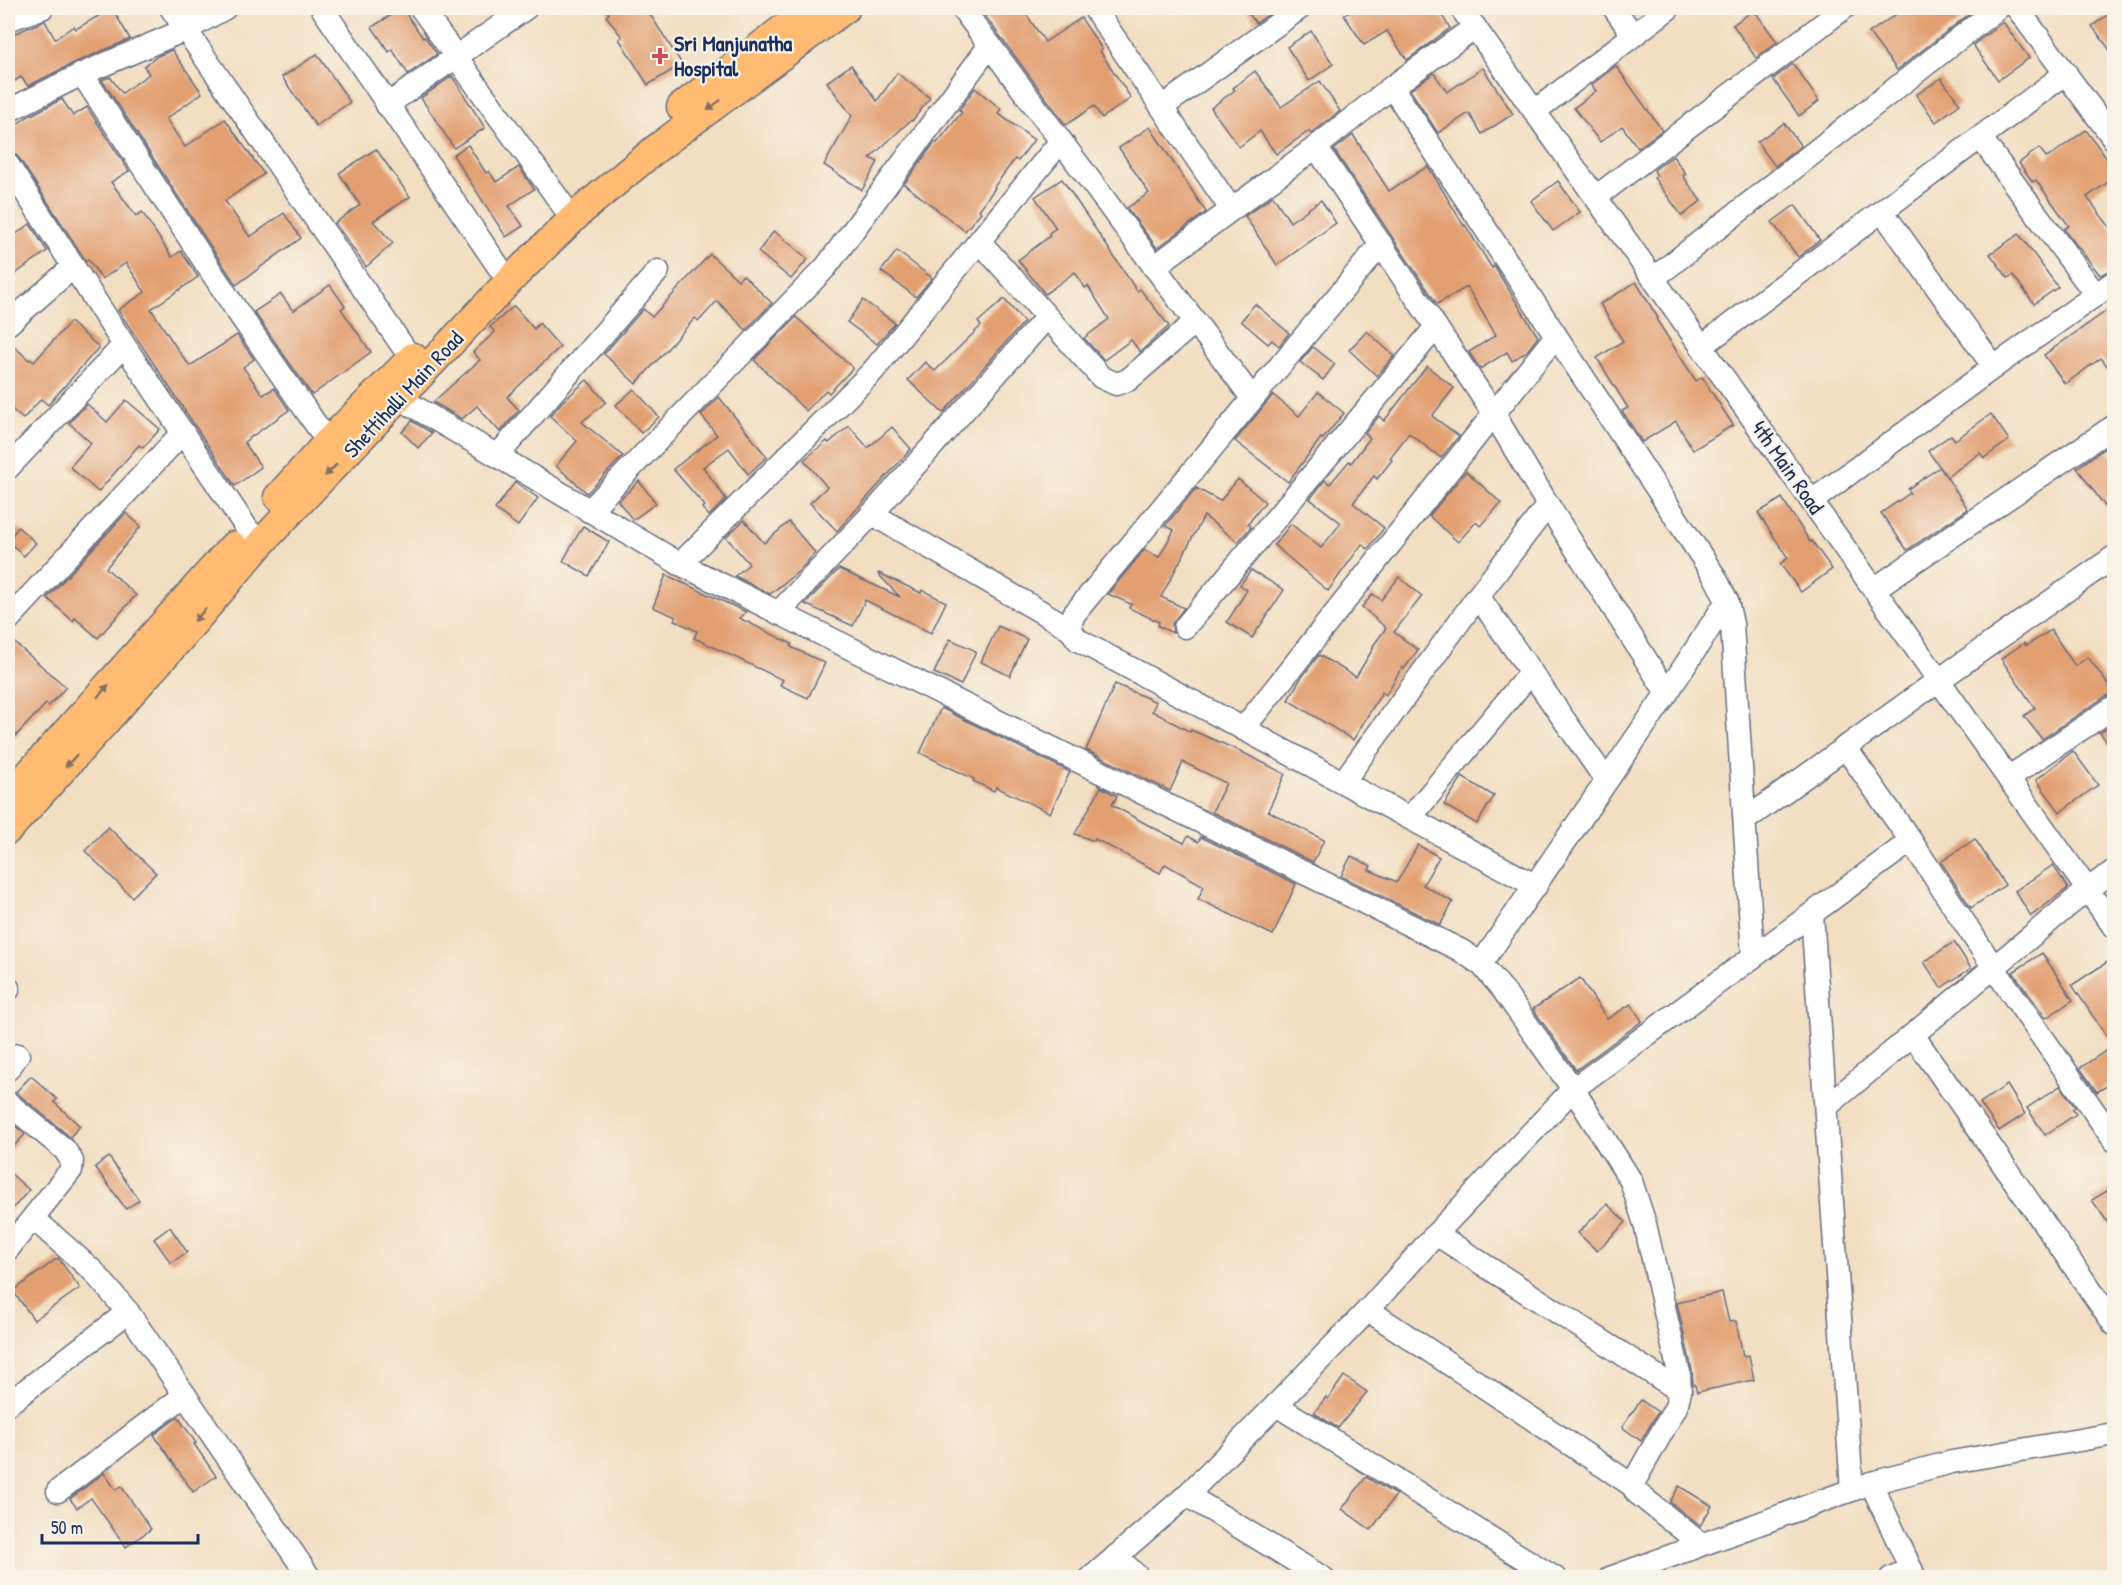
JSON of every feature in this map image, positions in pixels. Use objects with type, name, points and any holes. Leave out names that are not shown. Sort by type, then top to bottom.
[{"type":"main road","name":"Shettihalli Main Road","points":[[10,791],[504,275],[564,207],[609,164],[810,8]]},
{"type":"main road","name":"Shettihalli Main Road","points":[[504,275],[657,148],[846,8]]},
{"type":"main road","name":"Shettihalli Main Road","points":[[8,830],[154,667],[328,442],[391,394]]},
{"type":"street","points":[[8,20],[42,8]]},
{"type":"street","points":[[171,8],[416,366]]},
{"type":"street","points":[[8,111],[82,74],[187,29],[225,8]]},
{"type":"street","points":[[322,8],[504,275]]},
{"type":"street","points":[[421,8],[564,207]]},
{"type":"street","points":[[387,105],[526,8]]},
{"type":"street","points":[[962,8],[1252,398]]},
{"type":"street","points":[[1162,106],[1300,8]]},
{"type":"street","name":"4th Main Road","points":[[1461,8],[2115,927]]},
{"type":"street","points":[[1614,8],[1633,35]]},
{"type":"street","points":[[1535,111],[1669,8]]},
{"type":"street","points":[[1596,197],[1844,8]]},
{"type":"street","points":[[1654,278],[1998,8]]},
{"type":"street","points":[[2017,8],[2115,139]]},
{"type":"street","points":[[1100,10],[1231,209]]},
{"type":"street","points":[[1154,267],[1475,27]]},
{"type":"street","points":[[589,511],[826,267],[990,45]]},
{"type":"street","points":[[1702,346],[2066,73]]},
{"type":"street","points":[[82,74],[237,311],[328,442]]},
{"type":"street","points":[[1392,87],[1714,577],[1727,601],[1732,624],[1753,957]]},
{"type":"street","points":[[1812,501],[2106,288],[1980,137]]},
{"type":"street","points":[[680,564],[873,371],[1061,141]]},
{"type":"street","points":[[1316,147],[1494,414],[1548,505],[1667,693]]},
{"type":"street","points":[[8,165],[124,345],[255,537]]},
{"type":"street","points":[[1882,211],[1994,367]]},
{"type":"street","points":[[980,242],[1101,377],[1116,384],[1128,380],[1195,322]]},
{"type":"street","points":[[1069,628],[1074,614],[1381,244]]},
{"type":"street","points":[[8,324],[73,267]]},
{"type":"street","points":[[498,455],[658,270]]},
{"type":"street","points":[[778,613],[872,514],[1047,317]]},
{"type":"street","points":[[1185,627],[1436,327]]},
{"type":"street","points":[[1243,729],[1556,337]]},
{"type":"street","points":[[8,468],[124,345]]},
{"type":"street","points":[[391,394],[680,564],[1449,945],[1481,964],[1503,990],[1573,1089],[1631,1181],[1646,1224],[1679,1373],[1680,1391],[1676,1407],[1632,1485]]},
{"type":"street","points":[[1875,589],[2115,426]]},
{"type":"street","points":[[8,620],[183,432]]},
{"type":"street","points":[[1343,782],[1478,596],[1548,505]]},
{"type":"street","points":[[872,514],[1069,628],[1078,640],[1536,886]]},
{"type":"street","points":[[1745,820],[2115,557]]},
{"type":"street","points":[[1478,596],[1606,780]]},
{"type":"street","points":[[1481,964],[1667,693],[1727,601]]},
{"type":"street","points":[[1410,818],[1531,672]]},
{"type":"street","points":[[2008,778],[2115,707]]},
{"type":"street","points":[[1845,747],[1994,968],[2115,1140]]},
{"type":"street","points":[[1090,1578],[1187,1495],[1276,1405],[1368,1310],[1436,1234],[1573,1089],[1911,842]]},
{"type":"street","points":[[1826,1107],[2088,890],[2115,872]]},
{"type":"street","points":[[1812,914],[1826,1107],[1862,1487],[1906,1575]]},
{"type":"street","points":[[1913,1035],[2115,1324]]},
{"type":"street","points":[[8,1103],[65,1150],[72,1161],[70,1170],[8,1249]]},
{"type":"street","points":[[33,1218],[93,1271],[128,1312],[185,1395],[301,1575]]},
{"type":"street","points":[[1436,1234],[1680,1391]]},
{"type":"street","points":[[1368,1310],[1632,1485],[1637,1493],[1701,1544]]},
{"type":"street","points":[[8,1404],[128,1312]]},
{"type":"street","points":[[58,1491],[185,1395]]},
{"type":"street","points":[[1276,1405],[1555,1578]]},
{"type":"street","points":[[1610,1578],[1862,1487],[1952,1462],[2115,1434]]},
{"type":"street","points":[[1187,1495],[1323,1578]]},
{"type":"street","points":[[1116,1556],[1139,1578]]},
{"type":"building","points":[[112,8],[130,39],[28,86],[21,77],[8,85],[8,36],[45,21],[55,39],[74,26],[76,29]]},
{"type":"building","points":[[402,8],[437,54],[408,74],[392,49],[389,52],[372,27]]},
{"type":"building","points":[[605,8],[646,8],[682,64],[648,85],[619,39],[622,37],[606,16],[609,14]]},
{"type":"building","points":[[998,8],[1022,8],[1045,42],[1081,18],[1131,98],[1102,118],[1094,106],[1066,125],[985,16]]},
{"type":"building","points":[[1244,8],[1278,8],[1256,23]]},
{"type":"building","points":[[1356,8],[1437,8],[1450,28],[1407,60],[1387,31],[1364,45],[1344,15]]},
{"type":"building","points":[[1905,8],[1977,8],[1897,70],[1869,33]]},
{"type":"building","points":[[1754,10],[1777,42],[1756,58],[1733,25]]},
{"type":"building","points":[[2115,10],[2115,57],[2092,26]]},
{"type":"building","points":[[2003,22],[2029,58],[1998,80],[1973,45]]},
{"type":"building","points":[[1311,31],[1333,64],[1309,81],[1287,47]]},
{"type":"building","points":[[172,50],[202,93],[166,119],[185,147],[225,119],[264,174],[225,201],[250,237],[284,213],[301,238],[236,285],[102,80],[110,77],[122,93],[149,74],[144,66]]},
{"type":"building","points":[[317,54],[350,102],[316,126],[282,77]]},
{"type":"building","points":[[1793,64],[1819,101],[1799,116],[1773,79]]},
{"type":"building","points":[[851,65],[877,101],[897,73],[930,98],[912,121],[870,158],[878,162],[862,190],[824,165],[852,116],[827,82]]},
{"type":"building","points":[[1616,66],[1662,130],[1638,148],[1622,126],[1600,142],[1574,108],[1596,91],[1591,85]]},
{"type":"building","points":[[1483,68],[1513,114],[1482,134],[1469,113],[1438,133],[1410,90],[1434,73],[1447,92]]},
{"type":"building","points":[[1255,71],[1281,107],[1320,81],[1340,111],[1311,134],[1309,131],[1276,154],[1260,131],[1239,147],[1211,108]]},
{"type":"building","points":[[452,76],[485,128],[454,148],[421,98]]},
{"type":"building","points":[[1941,78],[1960,104],[1936,122],[1916,95]]},
{"type":"building","points":[[975,88],[1001,109],[998,113],[1034,140],[1018,161],[1015,159],[979,210],[981,212],[965,231],[904,184],[935,142],[937,143],[962,112],[959,110]]},
{"type":"building","points":[[62,99],[73,116],[87,107],[129,171],[111,182],[136,216],[142,212],[172,257],[181,251],[198,277],[151,309],[180,353],[190,366],[237,335],[254,359],[243,367],[263,395],[274,388],[289,410],[244,442],[261,467],[235,486],[118,310],[145,292],[126,263],[102,279],[88,259],[86,261],[19,158],[14,153],[8,152],[8,130]]},
{"type":"building","points":[[1784,123],[1801,146],[1775,166],[1757,142]]},
{"type":"building","points":[[1150,127],[1206,212],[1157,248],[1127,208],[1149,193],[1119,148]]},
{"type":"building","points":[[2086,130],[2115,170],[2115,177],[2087,197],[2115,234],[2115,269],[2100,275],[2064,229],[2069,226],[2036,180],[2033,182],[2019,163],[2039,148],[2047,158]]},
{"type":"building","points":[[1353,135],[1389,191],[1428,166],[1464,226],[1492,268],[1494,266],[1538,337],[1527,351],[1512,361],[1507,352],[1480,369],[1469,352],[1496,335],[1467,287],[1437,304],[1334,150]]},
{"type":"building","points":[[468,145],[486,173],[489,171],[496,182],[519,167],[534,189],[509,206],[523,226],[506,237],[453,155]]},
{"type":"building","points":[[376,149],[410,197],[373,221],[393,243],[366,267],[335,223],[360,205],[339,173]]},
{"type":"building","points":[[1673,156],[1686,174],[1683,176],[1701,201],[1682,216],[1654,178],[1657,176],[1654,170]]},
{"type":"building","points":[[1062,179],[1137,291],[1140,289],[1169,326],[1140,352],[1131,340],[1104,360],[1084,338],[1109,319],[1088,286],[1085,288],[1075,272],[1045,294],[1018,260],[1050,236],[1049,233],[1056,228],[1035,197]]},
{"type":"building","points":[[1558,181],[1580,212],[1553,231],[1531,201]]},
{"type":"building","points":[[1273,196],[1290,222],[1321,200],[1336,223],[1277,265],[1245,216]]},
{"type":"building","points":[[1795,205],[1820,240],[1798,257],[1772,222]]},
{"type":"building","points":[[30,224],[47,251],[8,279],[8,240]]},
{"type":"building","points":[[774,231],[808,259],[791,279],[758,252]]},
{"type":"building","points":[[2019,234],[2058,287],[2034,304],[2013,275],[2008,278],[1990,254]]},
{"type":"building","points":[[897,251],[932,278],[916,297],[881,271]]},
{"type":"building","points":[[710,254],[738,280],[743,275],[772,303],[746,330],[717,301],[699,321],[695,318],[636,384],[604,354],[643,309],[652,317]]},
{"type":"building","points":[[1636,282],[1658,318],[1656,319],[1696,381],[1702,377],[1733,425],[1693,450],[1676,421],[1642,442],[1622,411],[1628,408],[1597,358],[1623,341],[1600,304]]},
{"type":"building","points":[[330,285],[345,306],[341,309],[371,352],[312,395],[254,312],[281,294],[293,311]]},
{"type":"building","points":[[1004,299],[1024,322],[943,413],[908,380],[925,362],[935,371],[981,326],[978,322]]},
{"type":"building","points":[[863,300],[895,323],[877,344],[847,322]]},
{"type":"building","points":[[1255,304],[1289,333],[1279,346],[1272,340],[1268,344],[1241,321]]},
{"type":"building","points":[[2115,305],[2115,376],[2101,358],[2065,384],[2044,355]]},
{"type":"building","points":[[514,306],[534,329],[539,323],[560,347],[507,397],[519,410],[500,432],[477,406],[462,419],[433,402],[480,360],[473,352],[495,332],[490,327]]},
{"type":"building","points":[[796,317],[853,368],[829,393],[826,390],[806,411],[754,360]]},
{"type":"building","points":[[70,322],[99,347],[48,405],[41,399],[23,419],[8,406],[8,341],[34,362]]},
{"type":"building","points":[[1367,331],[1394,356],[1377,376],[1349,350]]},
{"type":"building","points":[[1313,347],[1335,364],[1323,380],[1300,362]]},
{"type":"building","points":[[1427,366],[1454,388],[1432,416],[1459,436],[1441,458],[1409,433],[1377,479],[1374,476],[1353,503],[1384,528],[1368,549],[1362,544],[1328,591],[1274,545],[1291,524],[1321,548],[1341,523],[1310,499],[1325,480],[1330,484],[1349,461],[1351,463],[1370,438],[1365,433],[1379,416],[1384,421]]},
{"type":"building","points":[[587,380],[606,402],[582,422],[623,456],[587,493],[556,466],[577,441],[550,416]]},
{"type":"building","points":[[634,389],[659,417],[641,433],[616,405]]},
{"type":"building","points":[[1318,392],[1344,413],[1323,439],[1321,438],[1288,482],[1235,441],[1273,395],[1299,416]]},
{"type":"building","points":[[719,397],[767,457],[748,474],[729,448],[703,467],[726,499],[709,516],[702,508],[705,506],[673,469],[717,435],[701,415]]},
{"type":"building","points":[[126,400],[160,429],[143,448],[139,445],[98,492],[70,467],[91,443],[69,423],[87,404],[107,422]]},
{"type":"building","points":[[1991,414],[2009,440],[1984,458],[1980,453],[1947,477],[1928,451],[1951,435],[1955,440]]},
{"type":"building","points":[[412,421],[432,433],[418,448],[402,432]]},
{"type":"building","points":[[849,426],[868,448],[892,427],[911,449],[837,531],[810,503],[827,487],[804,460]]},
{"type":"building","points":[[2105,448],[2115,461],[2115,520],[2077,468]]},
{"type":"building","points":[[1940,467],[1968,509],[1907,550],[1881,513],[1910,493],[1908,489]]},
{"type":"building","points":[[1466,471],[1501,503],[1480,526],[1476,522],[1458,542],[1429,516]]},
{"type":"building","points":[[1238,479],[1265,502],[1248,524],[1251,527],[1238,542],[1204,516],[1161,597],[1184,608],[1172,624],[1173,633],[1158,626],[1159,622],[1129,608],[1131,604],[1108,594],[1144,550],[1159,557],[1174,530],[1165,526],[1196,488],[1220,501]]},
{"type":"building","points":[[639,481],[656,503],[633,520],[618,501]]},
{"type":"building","points":[[515,482],[538,498],[518,526],[495,509]]},
{"type":"building","points":[[1782,498],[1810,542],[1812,541],[1832,569],[1801,592],[1780,564],[1788,558],[1758,513]]},
{"type":"building","points":[[126,513],[141,526],[106,568],[136,595],[98,638],[75,618],[73,621],[47,598]]},
{"type":"building","points":[[744,520],[764,543],[789,522],[815,553],[799,571],[770,594],[735,576],[749,564],[726,537]]},
{"type":"building","points":[[583,526],[609,542],[589,576],[563,561]]},
{"type":"building","points":[[18,527],[36,543],[24,556],[8,541]]},
{"type":"building","points":[[839,569],[900,597],[879,573],[946,602],[931,633],[865,600],[853,626],[805,604]]},
{"type":"building","points":[[1251,570],[1284,590],[1252,638],[1227,622],[1247,590],[1240,585]]},
{"type":"building","points":[[666,575],[746,612],[739,618],[825,663],[808,698],[780,685],[783,680],[694,638],[697,631],[674,620],[676,617],[653,607]]},
{"type":"building","points":[[1399,577],[1422,596],[1394,632],[1418,650],[1404,669],[1402,667],[1386,695],[1382,692],[1353,740],[1288,700],[1319,655],[1356,677],[1386,628],[1362,607],[1373,594],[1381,600]]},
{"type":"building","points":[[998,626],[1027,639],[1010,676],[981,662]]},
{"type":"building","points":[[2051,630],[2075,666],[2088,657],[2115,694],[2106,696],[2042,739],[2024,716],[2035,708],[2001,659],[2024,643],[2026,646]]},
{"type":"building","points":[[8,637],[66,687],[49,706],[46,704],[8,744]]},
{"type":"building","points":[[950,639],[976,651],[961,685],[934,673]]},
{"type":"building","points":[[1115,684],[1156,702],[1152,711],[1190,732],[1191,730],[1240,751],[1285,774],[1268,811],[1324,840],[1313,862],[1212,812],[1226,783],[1183,762],[1170,791],[1086,750]]},
{"type":"building","points":[[941,708],[1070,772],[1050,813],[996,787],[994,791],[920,753]]},
{"type":"building","points":[[2115,723],[2115,752],[2100,733]]},
{"type":"building","points":[[2073,751],[2098,785],[2060,812],[2036,780]]},
{"type":"building","points":[[1462,777],[1494,796],[1477,824],[1444,805]]},
{"type":"building","points":[[1101,787],[1117,796],[1112,805],[1184,843],[1188,836],[1198,842],[1201,837],[1296,884],[1273,935],[1198,899],[1204,886],[1165,864],[1160,873],[1095,839],[1094,841],[1075,834]]},
{"type":"building","points":[[108,827],[156,873],[132,897],[85,851]]},
{"type":"building","points":[[1975,839],[2005,885],[1971,908],[1941,862]]},
{"type":"building","points":[[1418,845],[1439,857],[1423,885],[1453,902],[1440,925],[1341,876],[1351,856],[1371,866],[1369,870],[1397,882]]},
{"type":"building","points":[[2053,865],[2068,888],[2031,916],[2015,891]]},
{"type":"building","points":[[1954,942],[1971,968],[1941,988],[1924,962]]},
{"type":"building","points":[[2042,953],[2073,1000],[2046,1018],[2013,972]]},
{"type":"building","points":[[2115,957],[2115,1081],[2097,1092],[2080,1068],[2113,1046],[2072,985]]},
{"type":"building","points":[[1580,978],[1607,1019],[1631,1004],[1642,1021],[1576,1070],[1533,1009]]},
{"type":"building","points":[[31,1076],[57,1099],[54,1102],[80,1126],[70,1137],[16,1092]]},
{"type":"building","points":[[2007,1085],[2025,1114],[1999,1131],[1980,1103]]},
{"type":"building","points":[[2060,1086],[2075,1107],[2072,1109],[2076,1114],[2045,1135],[2027,1108]]},
{"type":"building","points":[[8,1120],[25,1134],[8,1153]]},
{"type":"building","points":[[109,1157],[139,1200],[126,1209],[95,1167]]},
{"type":"building","points":[[8,1171],[29,1190],[8,1214]]},
{"type":"building","points":[[2115,1186],[2115,1233],[2092,1200]]},
{"type":"building","points":[[1607,1204],[1626,1222],[1597,1251],[1578,1233]]},
{"type":"building","points":[[170,1227],[187,1252],[171,1263],[154,1239]]},
{"type":"building","points":[[58,1258],[80,1288],[34,1320],[13,1291]]},
{"type":"building","points":[[1722,1292],[1729,1322],[1736,1321],[1743,1356],[1749,1355],[1754,1380],[1697,1392],[1693,1385],[1692,1370],[1677,1303]]},
{"type":"building","points":[[1344,1376],[1367,1392],[1338,1428],[1314,1413],[1326,1397],[1328,1399]]},
{"type":"building","points":[[1641,1400],[1658,1412],[1641,1441],[1622,1427]]},
{"type":"building","points":[[178,1417],[216,1476],[193,1492],[154,1435]]},
{"type":"building","points":[[104,1473],[116,1490],[121,1486],[151,1529],[126,1547],[91,1498],[77,1508],[70,1499]]},
{"type":"building","points":[[1366,1477],[1396,1495],[1371,1530],[1342,1509]]},
{"type":"building","points":[[1679,1486],[1712,1506],[1700,1526],[1670,1502]]},
{"type":"place","name":"Sri Manjunatha Hospital","points":[[660,56]]}]
